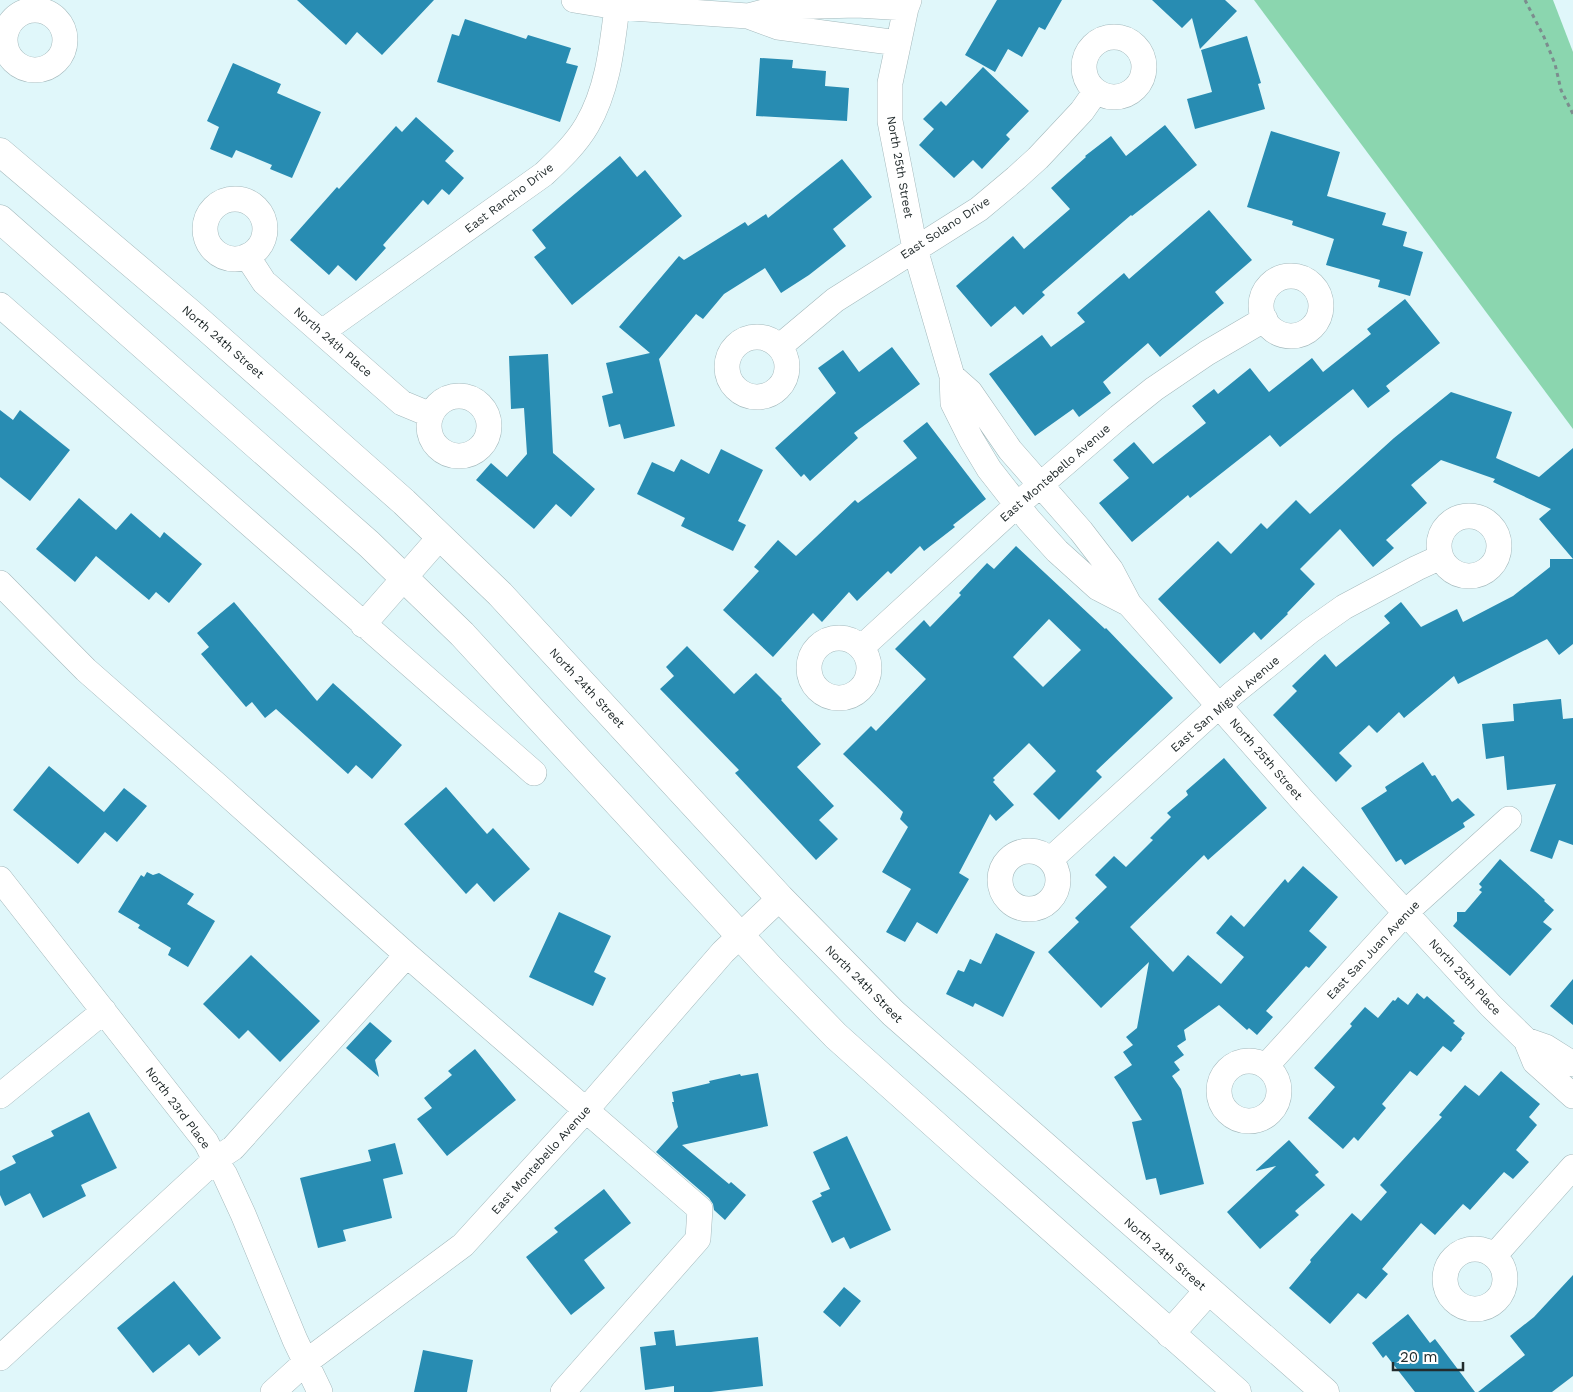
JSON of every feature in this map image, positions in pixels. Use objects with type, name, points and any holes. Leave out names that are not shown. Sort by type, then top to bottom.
[{"type":"main road","name":"North 24th Street","points":[[0,152],[190,313],[371,472],[500,594],[780,898],[893,1013],[1324,1392]]},
{"type":"main road","points":[[0,219],[369,544],[462,634],[740,936],[836,1036],[1237,1392]]},
{"type":"main road","points":[[1170,1334],[1208,1291]]},
{"type":"street","name":"North 25th Street","points":[[574,0],[617,7],[748,16],[778,27],[845,37],[898,42]]},
{"type":"street","name":"North 25th Street","points":[[748,16],[783,7],[908,4],[890,84],[890,121],[915,249],[952,376],[953,403],[988,469],[1057,551],[1098,588],[1129,604]]},
{"type":"street","name":"East Rancho Drive","points":[[322,332],[544,174],[568,152],[587,126],[599,100],[611,56],[617,7]]},
{"type":"street","name":"East Solano Drive","points":[[779,347],[835,300],[979,209],[1038,158],[1082,111],[1096,91]]},
{"type":"street","name":"North 24th Place","points":[[247,256],[264,282],[402,403],[431,415]]},
{"type":"street","points":[[0,304],[534,773]]},
{"type":"street","name":"East Montebello Avenue","points":[[861,648],[1017,505],[1118,417],[1154,389],[1207,353],[1265,319]]},
{"type":"street","name":"North 25th Street","points":[[952,376],[970,392],[1010,450],[1081,531],[1111,570],[1129,604],[1303,801],[1406,912]]},
{"type":"street","points":[[363,624],[440,537]]},
{"type":"street","name":"East San Miguel Avenue","points":[[1050,859],[1232,694],[1310,631],[1344,607],[1441,557]]},
{"type":"street","points":[[0,583],[86,670],[406,955],[700,1210],[698,1239],[563,1392]]},
{"type":"street","name":"East San Juan Avenue","points":[[1266,1066],[1406,912],[1509,819]]},
{"type":"street","name":"North 23rd Place","points":[[0,879],[206,1142],[225,1175],[243,1214],[295,1340],[320,1392]]},
{"type":"street","name":"East Montebello Avenue","points":[[273,1392],[306,1362],[463,1245],[586,1110],[718,958],[780,898]]},
{"type":"street","name":"North 25th Place","points":[[1406,912],[1491,1006],[1526,1040],[1535,1062],[1573,1096]]},
{"type":"street","points":[[0,1358],[215,1160],[233,1148],[406,955]]},
{"type":"street","points":[[0,1096],[104,1011]]},
{"type":"street","name":"North 25th Place","points":[[1526,1040],[1546,1047],[1573,1064]]},
{"type":"street","points":[[1494,1256],[1573,1167]]},
{"type":"path","points":[[1525,0],[1544,37],[1555,64],[1561,90],[1573,114]]},
{"type":"green space","points":[[1254,0],[1553,0],[1573,52],[1573,429]]},
{"type":"building","points":[[297,0],[434,0],[382,55],[357,32],[346,45]]},
{"type":"building","points":[[997,0],[1062,0],[1045,30],[1039,27],[1022,57],[1008,49],[995,72],[965,55]]},
{"type":"building","points":[[1152,0],[1225,0],[1237,11],[1200,49],[1192,18],[1182,28]]},
{"type":"building","points":[[465,19],[526,39],[528,35],[571,48],[566,63],[578,66],[560,122],[437,82],[452,34],[459,36]]},
{"type":"building","points":[[1247,36],[1261,83],[1258,84],[1265,109],[1195,129],[1187,99],[1212,92],[1201,50]]},
{"type":"building","points":[[760,58],[793,60],[792,68],[826,71],[825,86],[849,88],[847,121],[756,116]]},
{"type":"building","points":[[233,63],[281,84],[277,93],[321,112],[292,178],[270,169],[272,165],[236,150],[232,158],[210,149],[219,127],[207,121]]},
{"type":"building","points":[[983,67],[1029,111],[1006,135],[1010,139],[982,169],[973,160],[954,178],[919,145],[934,129],[923,119],[941,101],[946,106]]},
{"type":"building","points":[[416,117],[454,151],[445,161],[464,178],[449,195],[442,189],[428,205],[423,200],[383,245],[386,248],[356,281],[338,265],[329,275],[290,240],[337,187],[339,189],[396,126],[402,132]]},
{"type":"building","points":[[1165,125],[1197,165],[1131,215],[1042,292],[1045,295],[1023,315],[1015,306],[991,327],[956,286],[1013,236],[1024,249],[1070,209],[1051,188],[1085,156],[1111,136],[1126,156]]},
{"type":"building","points":[[1271,131],[1340,152],[1327,196],[1386,213],[1382,225],[1407,232],[1403,246],[1423,252],[1410,296],[1378,287],[1380,280],[1326,265],[1334,239],[1292,225],[1293,221],[1247,207]]},
{"type":"building","points":[[620,156],[637,177],[645,170],[682,216],[572,305],[534,257],[546,248],[532,230]]},
{"type":"building","points":[[842,159],[872,197],[833,229],[846,246],[809,275],[781,293],[765,268],[724,294],[703,319],[696,314],[659,359],[675,426],[624,439],[620,424],[609,427],[602,396],[613,393],[606,363],[650,353],[619,327],[679,256],[684,260],[745,222],[748,226],[766,214],[768,218]]},
{"type":"building","points":[[1209,210],[1252,260],[1215,292],[1224,303],[1160,357],[1148,343],[1103,382],[1111,393],[1079,417],[1073,409],[1035,436],[989,374],[1042,335],[1051,347],[1085,322],[1077,313],[1124,273],[1129,279]]},
{"type":"building","points":[[1405,299],[1440,343],[1386,386],[1390,391],[1368,408],[1353,389],[1280,447],[1270,435],[1190,498],[1188,495],[1132,542],[1099,503],[1129,478],[1113,460],[1134,442],[1153,464],[1206,423],[1192,406],[1214,389],[1218,394],[1250,368],[1269,392],[1312,358],[1323,372],[1371,334],[1367,329]]},
{"type":"building","points":[[892,347],[920,384],[854,433],[858,438],[810,481],[804,474],[801,477],[775,448],[836,393],[818,368],[843,350],[859,372]]},
{"type":"building","points":[[548,354],[553,453],[595,489],[571,517],[556,504],[534,529],[476,480],[491,463],[507,477],[527,454],[524,408],[511,409],[509,356]]},
{"type":"building","points":[[1451,392],[1512,412],[1496,458],[1539,477],[1573,448],[1573,559],[1539,519],[1551,509],[1493,482],[1495,479],[1441,460],[1411,485],[1427,503],[1386,540],[1394,548],[1373,567],[1340,529],[1300,569],[1315,584],[1261,640],[1254,632],[1220,664],[1158,599],[1218,541],[1231,554],[1261,523],[1267,529],[1296,500],[1310,514],[1394,438]]},
{"type":"building","points":[[0,410],[13,420],[20,410],[70,450],[30,501],[0,477]]},
{"type":"building","points":[[927,422],[986,499],[953,525],[955,527],[924,551],[920,546],[891,574],[888,571],[857,601],[849,592],[822,622],[813,613],[773,657],[723,610],[759,571],[754,567],[778,540],[796,556],[855,500],[858,503],[917,458],[903,441]]},
{"type":"building","points":[[721,449],[763,470],[738,521],[746,525],[733,551],[681,526],[685,518],[637,494],[652,462],[674,472],[681,459],[709,474]]},
{"type":"building","points":[[79,498],[116,530],[131,513],[160,538],[164,532],[202,564],[169,603],[156,592],[149,600],[96,556],[75,582],[36,549]]},
{"type":"building","points":[[1016,546],[1106,628],[1173,698],[1096,771],[1102,777],[1059,820],[1033,794],[1056,771],[1029,743],[993,778],[995,780],[993,782],[1014,805],[996,821],[990,814],[959,873],[969,879],[937,934],[917,922],[905,942],[886,932],[911,889],[882,872],[908,827],[900,819],[903,812],[843,754],[871,726],[876,731],[926,679],[895,649],[924,620],[930,627],[961,595],[959,593],[987,563],[994,569]],"holes":[[[1049,619],[1081,650],[1043,687],[1013,657]]]},
{"type":"building","points":[[1550,559],[1573,559],[1573,644],[1559,655],[1547,639],[1458,684],[1454,676],[1404,718],[1399,712],[1377,733],[1369,725],[1339,753],[1352,766],[1336,782],[1273,715],[1297,691],[1292,686],[1325,654],[1336,667],[1390,623],[1384,616],[1401,602],[1421,627],[1457,609],[1463,622],[1513,596],[1550,567]]},
{"type":"building","points":[[234,602],[317,701],[333,683],[402,745],[372,779],[356,765],[348,774],[276,709],[265,718],[252,702],[246,707],[201,654],[209,647],[197,633]]},
{"type":"building","points":[[687,646],[734,694],[756,673],[782,699],[821,744],[797,767],[834,806],[819,820],[838,839],[816,860],[735,773],[739,770],[660,689],[674,676],[666,667]]},
{"type":"building","points":[[1561,699],[1563,719],[1573,718],[1573,845],[1559,840],[1552,859],[1530,851],[1556,784],[1507,790],[1504,756],[1486,759],[1482,724],[1514,721],[1513,704]]},
{"type":"building","points":[[1224,758],[1267,808],[1208,860],[1204,855],[1130,927],[1173,972],[1188,955],[1221,984],[1244,957],[1216,933],[1231,915],[1244,927],[1285,879],[1288,883],[1303,866],[1338,897],[1309,931],[1327,947],[1309,968],[1306,966],[1266,1011],[1273,1017],[1257,1035],[1249,1028],[1247,1030],[1219,1005],[1184,1030],[1186,1040],[1177,1046],[1184,1055],[1174,1062],[1180,1070],[1172,1076],[1181,1089],[1204,1184],[1160,1195],[1156,1178],[1146,1180],[1132,1122],[1142,1120],[1114,1077],[1132,1065],[1123,1052],[1133,1045],[1126,1037],[1137,1028],[1149,962],[1101,1008],[1048,952],[1079,922],[1075,918],[1107,887],[1095,875],[1114,856],[1126,867],[1153,840],[1150,838],[1171,817],[1167,813],[1188,795],[1186,791]]},
{"type":"building","points":[[1423,762],[1432,776],[1435,775],[1452,802],[1458,798],[1475,815],[1463,823],[1465,827],[1405,865],[1401,859],[1396,862],[1361,808],[1387,791],[1385,787]]},
{"type":"building","points":[[49,766],[104,812],[124,788],[147,806],[117,842],[105,832],[78,864],[13,810]]},
{"type":"building","points":[[446,787],[487,834],[493,828],[530,869],[494,902],[477,883],[466,894],[404,824]]},
{"type":"building","points":[[1500,859],[1554,910],[1543,922],[1552,929],[1510,976],[1453,926],[1457,921],[1457,912],[1465,912],[1482,892],[1479,890],[1482,887],[1479,884]]},
{"type":"building","points":[[147,872],[153,875],[159,873],[194,894],[187,904],[215,921],[188,967],[168,955],[171,948],[138,928],[140,925],[118,912],[141,875],[144,877]]},
{"type":"building","points":[[559,912],[611,936],[594,972],[606,978],[593,1006],[529,977]]},
{"type":"building","points":[[996,933],[1035,952],[1003,1017],[975,1003],[973,1007],[946,994],[958,970],[964,972],[970,959],[981,964]]},
{"type":"building","points":[[251,955],[320,1021],[280,1062],[248,1030],[239,1039],[203,1004]]},
{"type":"building","points":[[1573,979],[1573,1025],[1550,1006]]},
{"type":"building","points":[[1417,993],[1424,999],[1427,996],[1455,1021],[1453,1023],[1465,1033],[1451,1052],[1443,1046],[1417,1076],[1410,1071],[1382,1104],[1386,1108],[1358,1141],[1354,1137],[1343,1149],[1308,1118],[1335,1087],[1314,1068],[1352,1026],[1350,1024],[1365,1007],[1378,1018],[1393,1000],[1395,1001],[1398,997],[1408,1005]]},
{"type":"building","points":[[370,1022],[392,1041],[375,1060],[379,1077],[346,1048]]},
{"type":"building","points":[[475,1049],[516,1100],[447,1156],[417,1119],[432,1108],[424,1098],[452,1075],[448,1071]]},
{"type":"building","points":[[1501,1071],[1540,1104],[1529,1117],[1537,1125],[1516,1150],[1529,1162],[1513,1179],[1504,1172],[1470,1210],[1463,1204],[1435,1235],[1421,1223],[1382,1269],[1388,1274],[1366,1299],[1358,1293],[1330,1324],[1289,1288],[1311,1262],[1310,1260],[1352,1213],[1361,1221],[1387,1192],[1380,1185],[1442,1117],[1439,1115],[1465,1085],[1479,1096]]},
{"type":"building","points":[[758,1073],[768,1126],[682,1145],[729,1184],[731,1182],[746,1195],[725,1220],[714,1210],[709,1198],[656,1152],[678,1127],[672,1102],[674,1102],[672,1092],[740,1074],[741,1076]]},
{"type":"building","points":[[89,1112],[117,1168],[81,1185],[86,1196],[43,1218],[30,1193],[5,1206],[0,1195],[0,1171],[16,1163],[12,1156],[54,1136],[51,1131]]},
{"type":"building","points":[[847,1136],[891,1230],[850,1249],[844,1237],[832,1243],[812,1201],[822,1196],[820,1193],[830,1189],[813,1152]]},
{"type":"building","points":[[1289,1140],[1319,1172],[1315,1175],[1325,1185],[1295,1211],[1299,1215],[1260,1249],[1227,1212],[1276,1166],[1255,1171]]},
{"type":"building","points":[[395,1143],[403,1174],[383,1179],[392,1218],[343,1230],[346,1241],[318,1248],[300,1178],[371,1161],[368,1150]]},
{"type":"building","points":[[604,1189],[631,1223],[584,1260],[605,1288],[571,1315],[526,1257],[558,1232],[554,1228]]},
{"type":"building","points":[[1573,1275],[1573,1376],[1552,1392],[1478,1392],[1525,1355],[1510,1336],[1534,1317]]},
{"type":"building","points":[[174,1281],[221,1338],[199,1356],[189,1344],[153,1373],[117,1328]]},
{"type":"building","points":[[844,1287],[861,1301],[840,1327],[823,1312]]},
{"type":"building","points":[[1408,1314],[1430,1343],[1435,1339],[1475,1392],[1415,1392],[1386,1355],[1383,1358],[1372,1343]]},
{"type":"building","points":[[674,1330],[676,1346],[758,1337],[763,1386],[711,1392],[674,1392],[674,1386],[645,1390],[640,1347],[656,1345],[654,1332]]},
{"type":"building","points":[[423,1350],[473,1360],[467,1392],[414,1392]]}]
